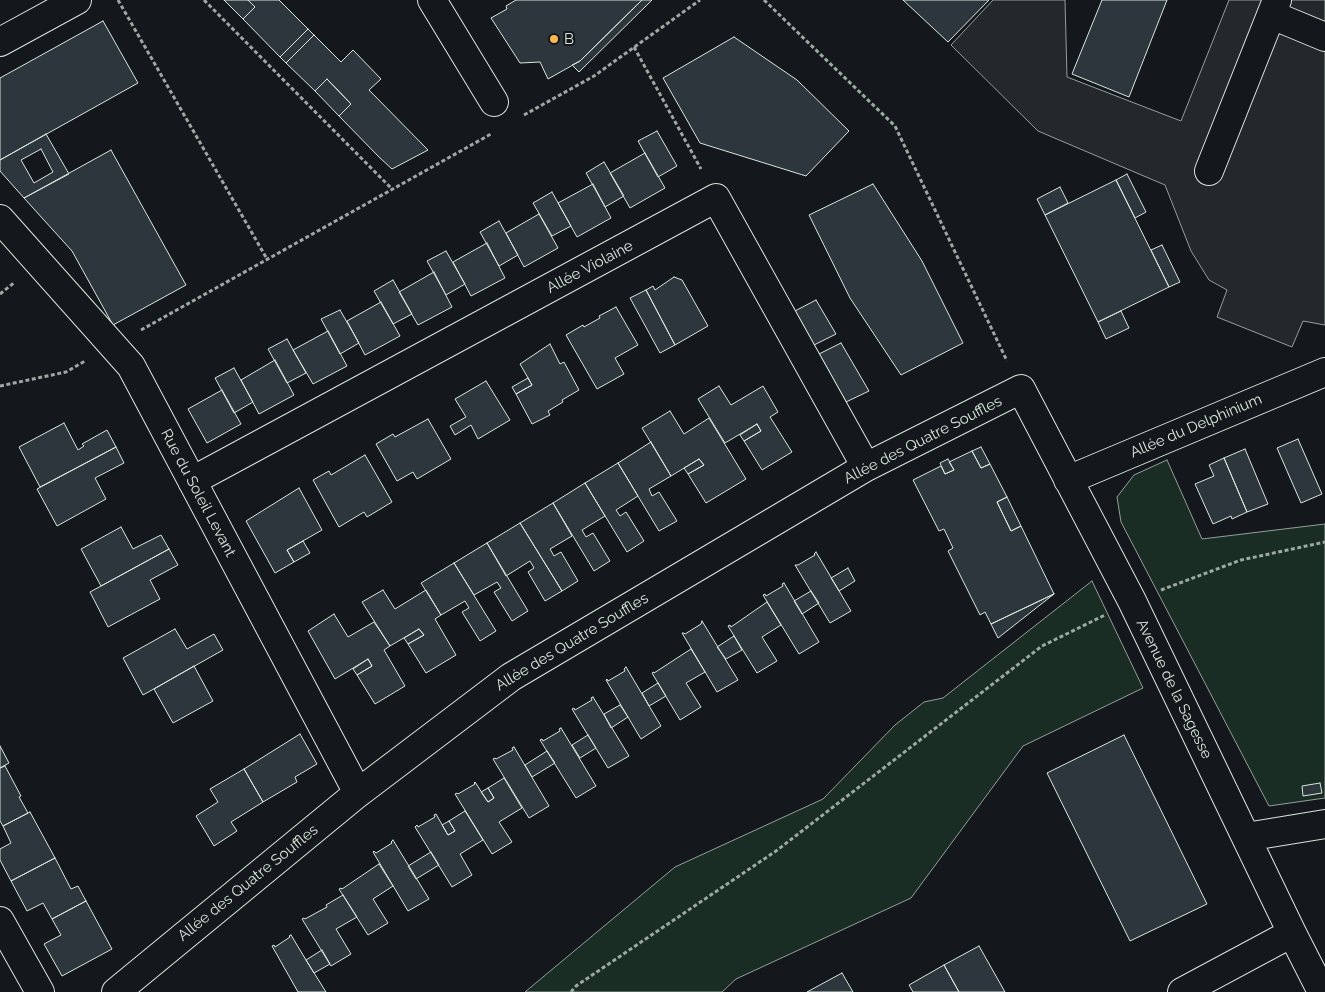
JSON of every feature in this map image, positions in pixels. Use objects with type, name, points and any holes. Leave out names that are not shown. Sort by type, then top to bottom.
[{"type":"street","points":[[0,42],[77,0]]},
{"type":"street","points":[[432,0],[494,102]]},
{"type":"street","points":[[1209,170],[1275,8],[1325,38]]},
{"type":"street","points":[[716,198],[866,467]]},
{"type":"street","name":"Allée Violaine","points":[[192,481],[716,198]]},
{"type":"street","name":"Rue du Soleil Levant","points":[[0,219],[131,366],[358,793]]},
{"type":"street","name":"Allée du Delphinium","points":[[1068,480],[1325,372]]},
{"type":"street","name":"Allée des Quatre Souffles","points":[[116,992],[358,793],[511,676],[866,467],[1021,389]]},
{"type":"street","name":"Avenue de la Sagesse","points":[[1021,389],[1132,601],[1292,933],[1324,992]]},
{"type":"street","points":[[1246,837],[1325,824]]},
{"type":"street","points":[[0,921],[40,992]]},
{"type":"street","points":[[1182,992],[1292,933]]},
{"type":"path","points":[[118,0],[266,259]]},
{"type":"path","points":[[204,0],[392,189]]},
{"type":"path","points":[[518,118],[594,76],[700,0]]},
{"type":"path","points":[[764,0],[895,126],[1021,389]]},
{"type":"path","points":[[634,47],[716,198]]},
{"type":"path","points":[[0,386],[66,372],[493,132]]},
{"type":"path","points":[[571,992],[576,986],[776,851],[1042,646],[1132,601],[1241,560],[1325,542]]},
{"type":"green space","points":[[1167,460],[1202,539],[1325,524],[1325,798],[1269,806],[1121,522],[1117,497],[1134,475]]},
{"type":"green space","points":[[1092,581],[1143,688],[1023,746],[911,898],[736,979],[722,992],[525,992],[675,867],[823,799],[895,725],[924,702],[943,698]]},
{"type":"shaded area","points":[[993,0],[1065,0],[1067,77],[1181,121],[1229,0],[1325,0],[1325,325],[1303,321],[1292,347],[1217,317],[1227,290],[1209,280],[1191,251],[1165,185],[1038,131],[951,45]]},
{"type":"building","points":[[224,0],[248,0],[255,7],[243,19]]},
{"type":"building","points":[[248,0],[279,0],[308,29],[280,57],[243,19],[255,7]]},
{"type":"building","name":"B","points":[[516,0],[642,0],[580,61],[548,79],[540,62],[520,63],[491,18],[507,9],[506,6]]},
{"type":"building","points":[[642,0],[652,0],[579,72],[572,65],[580,61]]},
{"type":"building","points":[[903,0],[989,0],[948,42]]},
{"type":"building","points":[[1102,0],[1167,0],[1129,97],[1072,74]]},
{"type":"building","points":[[103,21],[138,83],[0,160],[0,78]]},
{"type":"building","points":[[308,29],[314,35],[286,63],[280,57]]},
{"type":"building","points":[[314,35],[341,62],[353,50],[381,79],[369,90],[428,150],[392,169],[379,157],[339,116],[351,104],[327,79],[315,91],[286,63]]},
{"type":"building","points":[[734,37],[797,80],[849,131],[806,176],[700,143],[663,78]]},
{"type":"building","points":[[327,79],[351,104],[339,116],[315,91]]},
{"type":"building","points":[[657,131],[677,166],[658,177],[638,141]]},
{"type":"building","points":[[46,134],[69,174],[24,198],[0,171],[0,160]],"holes":[[[41,149],[53,172],[34,183],[21,160]]]},
{"type":"building","points":[[111,150],[186,285],[113,325],[72,251],[24,198]]},
{"type":"building","points":[[645,153],[665,188],[630,208],[610,173]]},
{"type":"building","points":[[604,162],[624,196],[605,207],[586,173]]},
{"type":"building","points":[[1127,174],[1146,212],[1135,218],[1116,180]]},
{"type":"building","points":[[1116,180],[1169,287],[1098,322],[1045,215]]},
{"type":"building","points":[[593,184],[611,218],[577,237],[558,203]]},
{"type":"building","points":[[873,184],[922,261],[963,343],[901,375],[850,298],[809,215]]},
{"type":"building","points":[[1060,187],[1068,203],[1045,215],[1037,199]]},
{"type":"building","points":[[552,192],[571,226],[552,236],[533,203]]},
{"type":"building","points":[[539,214],[558,248],[524,267],[506,233]]},
{"type":"building","points":[[499,221],[518,255],[499,266],[480,232]]},
{"type":"building","points":[[487,243],[505,278],[471,296],[453,262]]},
{"type":"building","points":[[1162,245],[1180,282],[1169,287],[1151,250]]},
{"type":"building","points":[[446,251],[465,284],[446,295],[427,261]]},
{"type":"building","points":[[434,272],[452,307],[418,325],[399,292]]},
{"type":"building","points":[[674,277],[682,280],[708,326],[675,345],[646,290],[653,286],[655,290]]},
{"type":"building","points":[[393,280],[412,314],[393,324],[374,291]]},
{"type":"building","points":[[646,290],[675,345],[660,353],[630,298]]},
{"type":"building","points":[[816,300],[836,334],[814,345],[795,311]]},
{"type":"building","points":[[381,302],[400,336],[365,355],[347,321]]},
{"type":"building","points":[[616,307],[638,345],[615,358],[624,374],[597,389],[566,335],[583,325],[584,327]]},
{"type":"building","points":[[340,310],[359,343],[340,354],[321,319]]},
{"type":"building","points":[[1121,311],[1129,328],[1106,339],[1098,322]]},
{"type":"building","points":[[328,331],[347,366],[313,384],[293,350]]},
{"type":"building","points":[[287,339],[306,373],[287,383],[268,349]]},
{"type":"building","points":[[841,343],[869,391],[846,402],[819,354]]},
{"type":"building","points":[[550,344],[560,364],[564,362],[579,390],[548,411],[550,415],[532,424],[516,394],[532,385],[520,364]]},
{"type":"building","points":[[275,360],[294,395],[259,414],[241,380]]},
{"type":"building","points":[[234,368],[253,402],[234,413],[215,378]]},
{"type":"building","points":[[528,378],[532,385],[516,394],[512,387]]},
{"type":"building","points":[[486,381],[510,420],[478,439],[471,425],[455,435],[450,426],[466,417],[455,399]]},
{"type":"building","points":[[719,386],[731,405],[763,386],[778,412],[770,417],[792,452],[762,470],[744,441],[761,431],[757,424],[725,443],[698,399]]},
{"type":"building","points":[[222,390],[241,424],[207,443],[188,409]]},
{"type":"building","points":[[670,411],[684,434],[709,418],[746,479],[706,503],[688,474],[704,465],[699,459],[671,476],[642,428]]},
{"type":"building","points":[[428,419],[451,459],[417,479],[413,472],[397,481],[376,444],[393,434],[395,437]]},
{"type":"building","points":[[64,423],[78,450],[84,446],[82,444],[107,430],[116,447],[40,487],[19,447]]},
{"type":"building","points":[[757,424],[761,431],[744,441],[740,435]]},
{"type":"building","points":[[1298,439],[1322,494],[1301,503],[1277,448]]},
{"type":"building","points":[[651,442],[671,476],[649,489],[652,496],[659,492],[677,521],[659,531],[618,463]]},
{"type":"building","points":[[116,447],[124,463],[95,478],[106,499],[57,526],[37,489]]},
{"type":"building","points":[[981,447],[990,464],[981,468],[972,451]]},
{"type":"building","points":[[1245,449],[1268,504],[1247,512],[1224,458]]},
{"type":"building","points":[[972,451],[981,468],[990,464],[1007,497],[997,502],[1011,531],[1021,526],[1054,594],[991,624],[985,612],[980,615],[948,551],[953,548],[944,529],[939,531],[913,480],[941,466],[945,474],[954,470],[949,462]]},
{"type":"building","points":[[365,455],[392,502],[367,517],[364,512],[339,527],[313,480],[329,471],[331,475]]},
{"type":"building","points":[[1224,458],[1247,512],[1232,519],[1231,516],[1213,524],[1195,484],[1214,476],[1209,465]]},
{"type":"building","points":[[699,459],[704,465],[688,474],[684,468]]},
{"type":"building","points":[[948,459],[954,470],[945,474],[940,463]]},
{"type":"building","points":[[618,463],[638,496],[616,510],[620,516],[626,512],[644,541],[627,552],[585,483]]},
{"type":"building","points":[[585,483],[605,516],[582,530],[586,537],[593,533],[610,561],[594,571],[553,503]]},
{"type":"building","points":[[299,488],[322,530],[287,550],[294,562],[275,573],[246,521]]},
{"type":"building","points":[[1007,497],[1021,526],[1011,531],[997,502]]},
{"type":"building","points":[[553,503],[572,536],[550,549],[554,556],[561,552],[578,581],[562,591],[520,523]]},
{"type":"building","points":[[520,523],[562,591],[545,601],[528,572],[534,568],[530,561],[506,576],[487,543]]},
{"type":"building","points":[[121,527],[133,549],[161,535],[169,549],[101,586],[81,549]]},
{"type":"building","points":[[303,541],[310,553],[294,562],[287,550]]},
{"type":"building","points":[[487,543],[528,611],[512,621],[494,592],[501,588],[497,582],[474,595],[454,563]]},
{"type":"building","points":[[169,549],[178,565],[150,580],[160,599],[108,627],[90,592]]},
{"type":"building","points":[[816,552],[851,611],[830,623],[795,565],[815,555]]},
{"type":"building","points":[[454,563],[496,631],[480,641],[462,612],[469,608],[465,601],[441,615],[421,583]]},
{"type":"building","points":[[848,568],[855,581],[839,591],[831,578]]},
{"type":"building","points":[[784,583],[819,642],[799,654],[763,595],[765,594],[766,596],[783,586],[782,584]]},
{"type":"building","points":[[383,590],[395,609],[426,590],[441,615],[435,619],[456,655],[426,673],[408,644],[424,635],[419,629],[390,646],[362,602]]},
{"type":"building","points":[[811,591],[819,603],[802,614],[794,601]]},
{"type":"building","points":[[1054,594],[998,638],[991,624]]},
{"type":"building","points":[[767,602],[781,625],[762,637],[777,661],[757,673],[728,626],[730,625],[731,627]]},
{"type":"building","points":[[334,614],[348,637],[374,622],[390,646],[384,650],[405,686],[375,704],[357,675],[372,666],[368,659],[335,679],[308,631]]},
{"type":"building","points":[[702,621],[738,680],[717,692],[682,633],[685,634],[701,624]]},
{"type":"building","points":[[175,629],[187,649],[214,634],[223,650],[143,695],[123,658]]},
{"type":"building","points":[[419,629],[424,635],[408,644],[404,638]]},
{"type":"building","points":[[734,636],[742,650],[726,659],[717,647]]},
{"type":"building","points":[[691,649],[705,672],[686,683],[701,707],[680,720],[652,673]]},
{"type":"building","points":[[368,659],[372,666],[357,675],[353,669]]},
{"type":"building","points":[[194,666],[213,701],[173,723],[154,689]]},
{"type":"building","points":[[626,667],[661,726],[641,739],[606,680],[608,681],[625,671]]},
{"type":"building","points":[[658,683],[666,696],[649,706],[642,693]]},
{"type":"building","points":[[593,697],[629,756],[608,768],[572,709],[574,708],[575,710],[592,700],[591,698]]},
{"type":"building","points":[[620,705],[628,717],[611,728],[604,714]]},
{"type":"building","points":[[561,728],[596,786],[576,798],[540,740],[542,739],[543,741],[560,731],[559,729]]},
{"type":"building","points":[[300,734],[317,764],[295,777],[297,782],[263,802],[244,769]]},
{"type":"building","points":[[588,735],[596,748],[580,758],[572,745]]},
{"type":"building","points":[[1124,735],[1207,904],[1130,941],[1047,773]]},
{"type":"building","points":[[0,746],[9,763],[0,768]]},
{"type":"building","points":[[514,747],[549,806],[529,818],[493,759],[513,750],[512,748]]},
{"type":"building","points":[[547,751],[555,763],[532,777],[525,765]]},
{"type":"building","points":[[5,766],[28,813],[3,826],[0,821],[0,768]]},
{"type":"building","points":[[244,769],[263,802],[231,822],[237,831],[214,846],[196,816],[218,802],[210,789]]},
{"type":"building","points":[[504,778],[522,808],[499,822],[512,842],[492,854],[455,794],[475,784],[475,782],[488,802],[494,798],[488,788]]},
{"type":"building","points":[[1320,783],[1322,793],[1303,796],[1302,786]]},
{"type":"building","points":[[488,788],[494,798],[488,802],[481,792]]},
{"type":"building","points":[[465,811],[483,840],[460,854],[472,875],[452,887],[415,827],[435,817],[434,815],[436,814],[448,835],[455,831],[449,821]]},
{"type":"building","points":[[30,812],[55,858],[11,881],[0,860],[0,849],[11,843],[3,826]]},
{"type":"building","points":[[449,821],[455,831],[448,835],[442,825]]},
{"type":"building","points":[[393,840],[429,899],[408,911],[373,852],[376,853],[392,843]]},
{"type":"building","points":[[431,852],[439,865],[416,879],[408,866]]},
{"type":"building","points":[[55,858],[71,889],[78,886],[86,901],[52,919],[43,903],[27,911],[11,881]]},
{"type":"building","points":[[379,864],[393,886],[373,899],[388,923],[368,935],[339,889],[342,889]]},
{"type":"building","points":[[343,895],[357,917],[336,929],[351,954],[331,966],[302,919],[327,907],[326,905]]},
{"type":"building","points":[[86,901],[112,949],[62,976],[44,944],[61,935],[52,919]]},
{"type":"building","points":[[291,935],[326,992],[298,992],[272,946],[274,945],[275,947]]},
{"type":"building","points":[[979,946],[1005,992],[959,992],[944,965]]},
{"type":"building","points":[[322,950],[330,964],[314,973],[306,960]]},
{"type":"building","points":[[944,965],[959,992],[913,992],[909,985]]},
{"type":"building","points":[[842,973],[853,992],[807,992]]},
{"type":"place","name":"B","points":[[554,39]]}]
